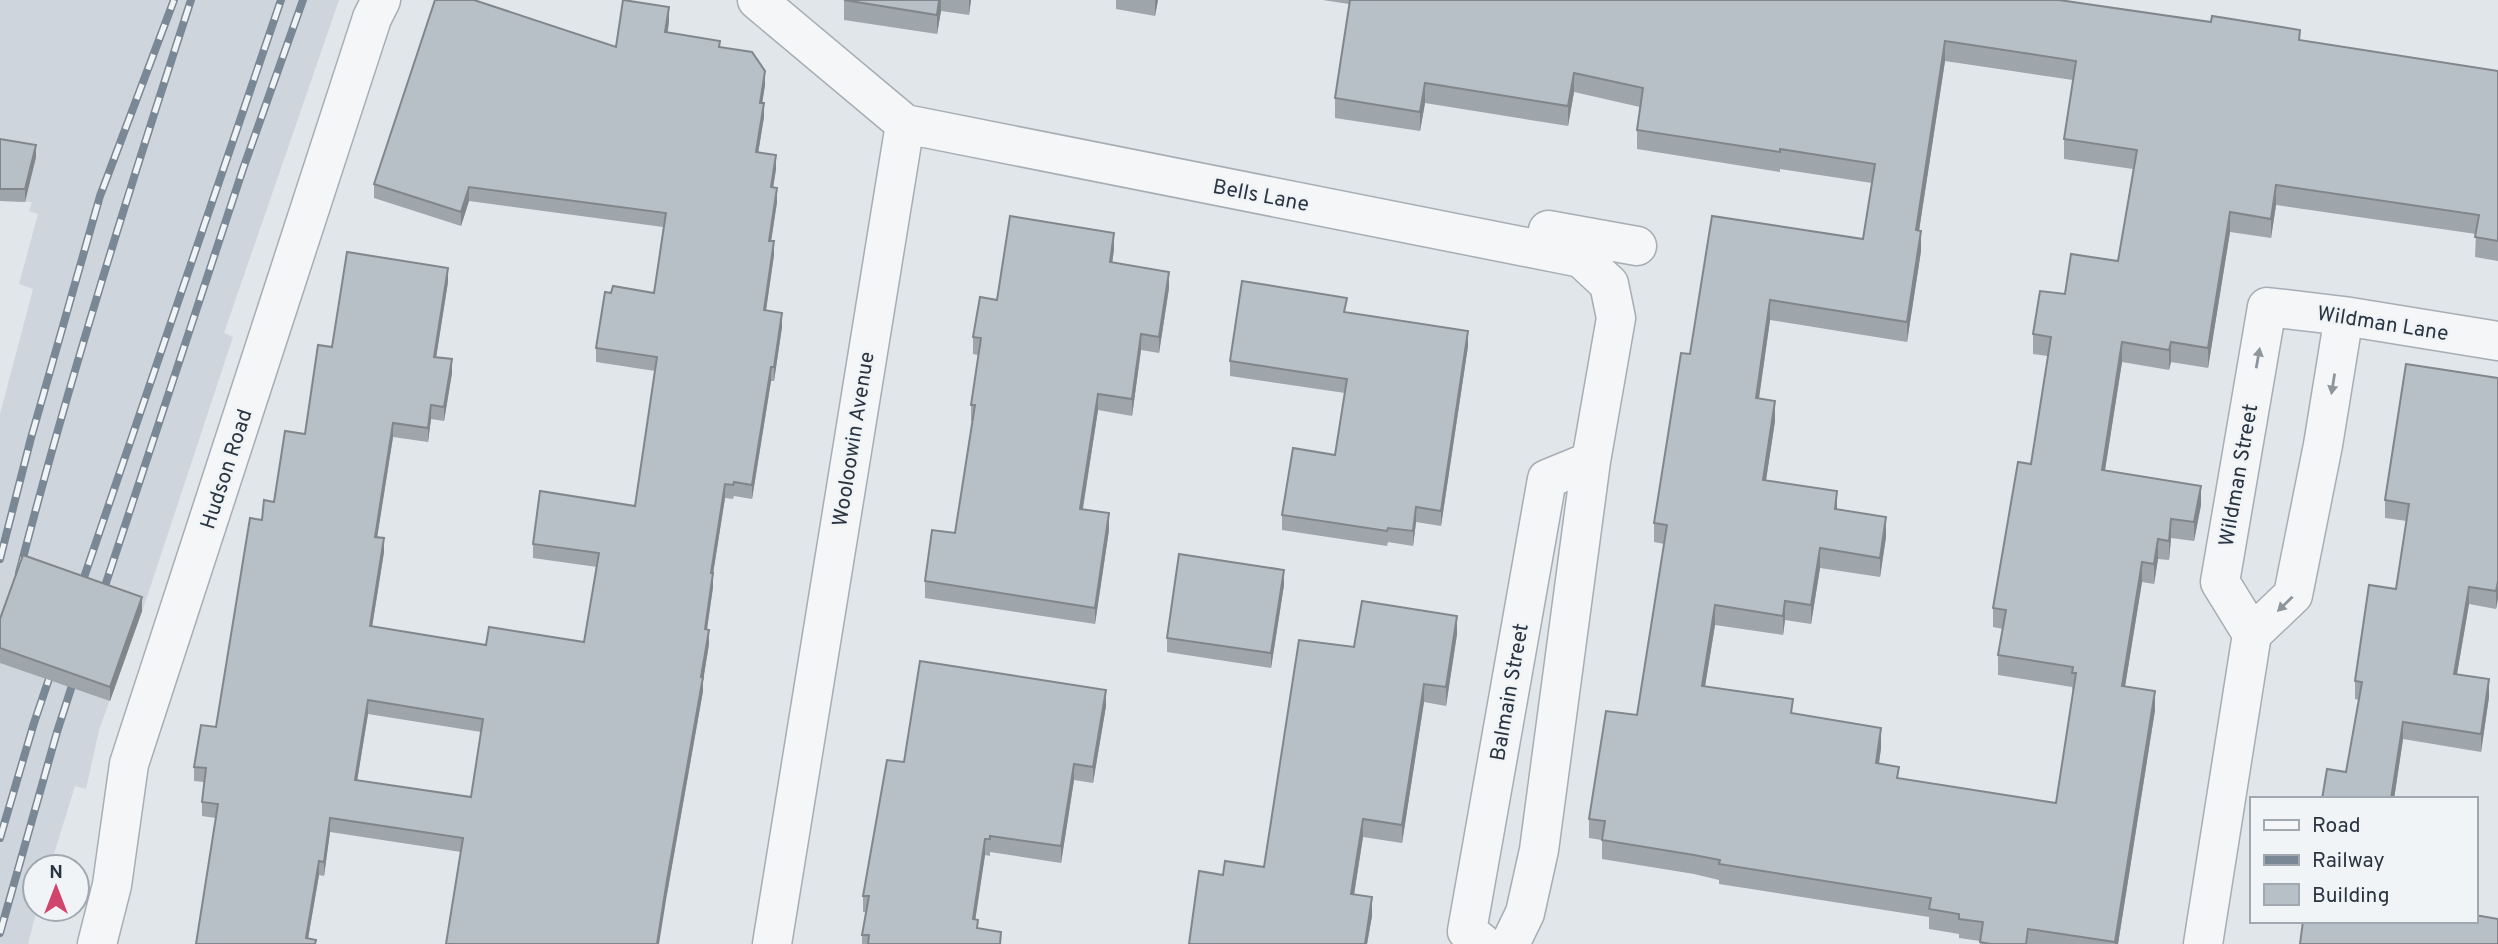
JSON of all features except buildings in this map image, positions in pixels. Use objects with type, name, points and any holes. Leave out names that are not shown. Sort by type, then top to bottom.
[{"type":"street","name":"Hudson Road","points":[[97,944],[112,885],[129,764],[372,18],[381,0]]},
{"type":"street","points":[[757,0],[905,124]]},
{"type":"street","name":"Bells Lane","points":[[905,124],[1581,258],[1609,284],[1616,318],[1591,461]]},
{"type":"street","name":"Wooloowin Avenue","points":[[772,944],[905,124]]},
{"type":"street","points":[[1402,223],[1445,211],[1637,246]]},
{"type":"street","name":"Wildman Lane","points":[[2267,307],[2344,316],[2498,341]]},
{"type":"street","name":"Wildman Street","points":[[2252,634],[2220,582],[2267,307]]},
{"type":"street","points":[[2203,944],[2252,634],[2293,595],[2323,444],[2344,316]]},
{"type":"street","points":[[1510,944],[1525,913],[1539,850],[1591,461]]},
{"type":"street","name":"Balmain Street","points":[[1483,944],[1467,930],[1547,479],[1591,461]]},
{"type":"shaded area","points":[[0,0],[339,0],[224,333],[233,337],[142,612],[99,730],[86,789],[75,786],[54,853],[21,853],[21,923],[33,923],[28,944],[0,944],[0,414],[33,289],[19,284],[38,214],[29,211],[32,202],[0,201]]},
{"type":"railway","points":[[0,559],[31,438],[100,196],[174,0]]},
{"type":"railway","points":[[19,573],[100,285],[191,0]]},
{"type":"railway","points":[[78,595],[281,0]]},
{"type":"railway","points":[[99,604],[243,169],[303,0]]},
{"type":"railway","points":[[0,838],[55,661]]},
{"type":"railway","points":[[0,933],[77,670]]}]
